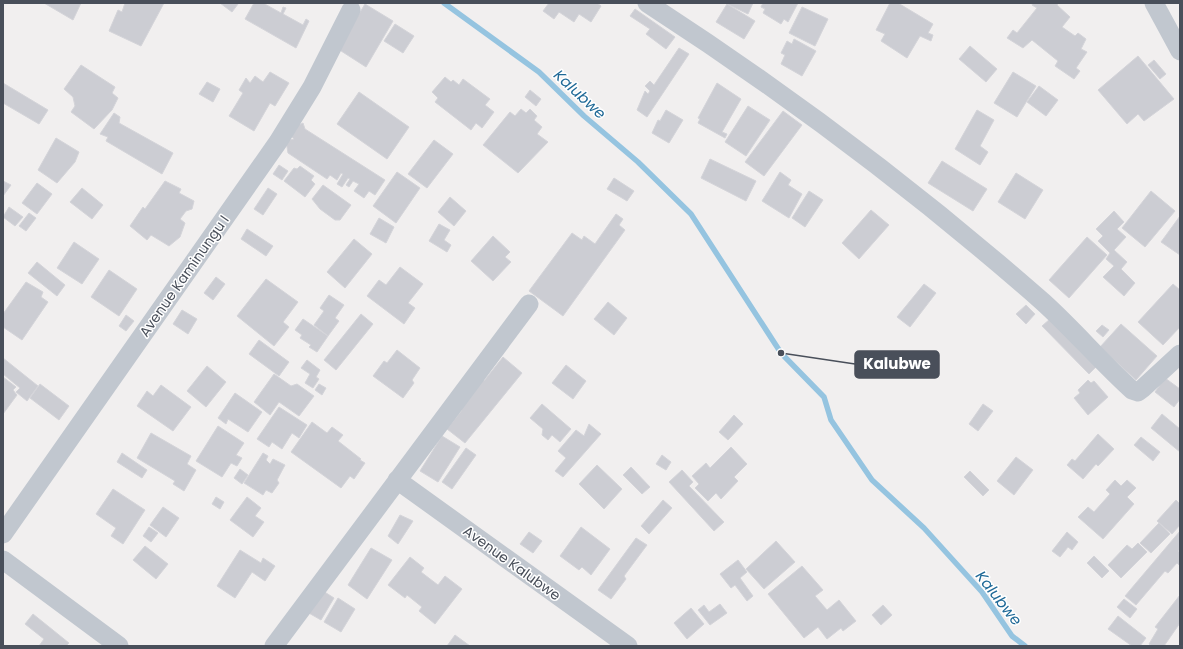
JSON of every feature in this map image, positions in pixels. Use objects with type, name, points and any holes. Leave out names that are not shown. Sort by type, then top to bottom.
[{"type":"street","points":[[647,3],[706,41],[829,128],[948,220],[1045,303],[1132,390],[1138,392],[1180,354]]},
{"type":"street","points":[[1154,3],[1180,51]]},
{"type":"street","name":"Avenue Kaminungu I","points":[[3,534],[278,142],[312,88],[351,10]]},
{"type":"street","points":[[274,646],[529,304]]},
{"type":"street","name":"Avenue Kalubwe","points":[[397,480],[628,646]]},
{"type":"street","points":[[3,560],[119,646]]},
{"type":"building","points":[[44,3],[81,3],[73,20]]},
{"type":"building","points":[[125,3],[164,3],[141,46],[109,31],[118,10],[122,12]]},
{"type":"building","points":[[220,3],[237,3],[238,4],[232,12]]},
{"type":"building","points":[[254,3],[263,3],[281,13],[283,7],[286,8],[283,14],[303,25],[306,19],[309,21],[296,48],[245,19]]},
{"type":"building","points":[[549,3],[597,3],[601,6],[591,22],[579,14],[574,22],[559,12],[554,19],[543,11]]},
{"type":"building","points":[[725,3],[753,3],[748,14]]},
{"type":"building","points":[[763,3],[798,3],[788,22],[784,19],[781,24],[763,13],[765,9],[761,7]]},
{"type":"building","points":[[890,3],[898,3],[933,24],[928,33],[933,35],[931,41],[920,36],[907,58],[881,41],[885,34],[876,30]]},
{"type":"building","points":[[1033,3],[1058,3],[1057,5],[1070,17],[1062,27],[1075,36],[1078,33],[1086,39],[1081,49],[1087,52],[1076,68],[1080,71],[1074,79],[1055,66],[1058,61],[1032,40],[1023,48],[1007,38],[1013,30],[1017,33],[1037,8],[1032,5]]},
{"type":"building","points":[[365,4],[393,21],[366,67],[338,49]]},
{"type":"building","points":[[727,4],[755,21],[744,39],[716,22]]},
{"type":"building","points":[[802,7],[828,19],[815,46],[789,33]]},
{"type":"building","points":[[635,9],[675,37],[666,49],[646,34],[650,29],[630,16]]},
{"type":"building","points":[[395,24],[414,36],[403,53],[384,41]]},
{"type":"building","points":[[794,39],[816,51],[802,76],[781,64],[785,55],[781,53],[787,41],[792,44]]},
{"type":"building","points":[[970,46],[997,69],[986,82],[959,59]]},
{"type":"building","points":[[679,48],[689,54],[647,117],[637,110],[645,91],[648,94],[650,91],[645,86],[650,81],[654,85]]},
{"type":"building","points":[[1138,56],[1174,99],[1144,121],[1138,114],[1127,124],[1098,90]]},
{"type":"building","points":[[1154,60],[1166,74],[1160,79],[1148,65]]},
{"type":"building","points":[[81,65],[115,87],[112,93],[118,98],[112,110],[94,129],[71,112],[75,106],[73,97],[64,89]]},
{"type":"building","points":[[270,72],[289,83],[275,106],[270,103],[254,131],[229,116],[243,93],[239,90],[246,78],[250,83],[255,76],[263,82]]},
{"type":"building","points":[[1013,72],[1036,86],[1017,117],[994,103]]},
{"type":"building","points":[[445,77],[451,82],[453,80],[459,85],[463,79],[490,99],[485,105],[494,112],[482,128],[476,123],[471,130],[435,102],[438,98],[432,92]]},
{"type":"building","points":[[207,82],[220,89],[213,102],[199,94]]},
{"type":"building","points":[[3,83],[48,110],[39,124],[3,103]]},
{"type":"building","points":[[717,83],[741,99],[722,132],[727,134],[725,138],[698,123],[700,119],[698,118]]},
{"type":"building","points":[[1039,86],[1058,100],[1046,116],[1027,102]]},
{"type":"building","points":[[530,90],[541,99],[536,106],[525,97]]},
{"type":"building","points":[[359,92],[409,127],[387,159],[337,124]]},
{"type":"building","points":[[748,106],[770,120],[746,156],[725,142]]},
{"type":"building","points":[[521,109],[526,113],[530,109],[537,116],[534,120],[542,127],[537,134],[548,142],[518,173],[483,145],[510,112],[515,116]]},
{"type":"building","points":[[666,110],[683,120],[669,143],[652,133],[658,120],[660,121]]},
{"type":"building","points":[[977,110],[994,120],[980,146],[988,152],[980,165],[955,149]]},
{"type":"building","points":[[783,111],[802,125],[764,176],[745,162]]},
{"type":"building","points":[[114,113],[120,117],[119,123],[173,153],[162,174],[106,141],[108,137],[100,134]]},
{"type":"building","points":[[303,123],[305,129],[385,180],[375,195],[369,191],[364,198],[354,191],[359,184],[353,181],[349,187],[346,185],[350,179],[348,178],[342,187],[337,184],[343,174],[341,173],[337,180],[330,175],[327,179],[288,153],[286,141],[294,139],[291,136],[292,128]]},
{"type":"building","points":[[56,138],[79,152],[75,162],[57,183],[38,170]]},
{"type":"building","points":[[434,140],[453,154],[427,188],[408,174]]},
{"type":"building","points":[[710,159],[756,181],[746,201],[701,178]]},
{"type":"building","points":[[942,161],[987,189],[973,211],[928,183]]},
{"type":"building","points":[[279,165],[288,171],[282,180],[273,174]]},
{"type":"building","points":[[300,166],[314,176],[311,180],[315,184],[305,197],[284,181],[294,168],[297,169]]},
{"type":"building","points":[[397,172],[420,188],[396,223],[373,206]]},
{"type":"building","points":[[780,172],[791,180],[788,185],[802,194],[789,218],[762,201]]},
{"type":"building","points":[[1016,173],[1043,190],[1025,219],[998,202]]},
{"type":"building","points":[[614,178],[634,191],[627,201],[607,189]]},
{"type":"building","points":[[3,181],[11,185],[3,196]]},
{"type":"building","points":[[165,181],[181,189],[179,193],[194,201],[192,209],[186,211],[180,219],[185,223],[180,237],[169,246],[151,235],[147,240],[130,226],[143,207],[145,209]]},
{"type":"building","points":[[37,183],[52,194],[37,214],[22,203]]},
{"type":"building","points":[[323,185],[351,205],[340,220],[335,220],[320,209],[312,199]]},
{"type":"building","points":[[82,188],[103,205],[92,219],[70,202]]},
{"type":"building","points":[[268,188],[277,194],[263,215],[254,209]]},
{"type":"building","points":[[809,191],[823,200],[805,227],[792,218]]},
{"type":"building","points":[[1151,191],[1175,211],[1145,247],[1122,228]]},
{"type":"building","points":[[450,197],[466,211],[454,226],[438,212]]},
{"type":"building","points":[[9,207],[23,217],[15,226],[3,217]]},
{"type":"building","points":[[871,210],[889,225],[859,259],[842,243]]},
{"type":"building","points":[[1114,211],[1124,222],[1117,229],[1126,237],[1114,250],[1127,262],[1121,269],[1135,283],[1124,296],[1103,277],[1114,266],[1106,259],[1110,253],[1098,241],[1103,236],[1096,229]]},
{"type":"building","points":[[29,213],[36,218],[26,231],[19,226]]},
{"type":"building","points":[[616,214],[623,219],[619,225],[625,230],[563,316],[529,291],[572,233],[582,240],[584,236],[595,244]]},
{"type":"building","points":[[1180,216],[1180,255],[1161,242]]},
{"type":"building","points":[[379,218],[394,227],[386,243],[370,234]]},
{"type":"building","points":[[439,224],[450,230],[444,240],[451,245],[447,252],[429,241]]},
{"type":"building","points":[[247,229],[273,246],[266,256],[241,239]]},
{"type":"building","points":[[493,236],[510,252],[505,257],[511,262],[493,281],[471,261]]},
{"type":"building","points":[[1087,237],[1107,255],[1069,298],[1049,280]]},
{"type":"building","points":[[354,239],[372,254],[345,288],[327,272]]},
{"type":"building","points":[[74,242],[99,259],[82,284],[57,268]]},
{"type":"building","points":[[37,262],[65,285],[57,296],[28,273]]},
{"type":"building","points":[[400,267],[423,284],[408,303],[415,308],[404,324],[367,296],[379,280],[386,285]]},
{"type":"building","points":[[109,270],[137,289],[119,316],[91,297]]},
{"type":"building","points":[[216,277],[225,284],[213,300],[204,293]]},
{"type":"building","points":[[266,279],[298,302],[283,322],[289,327],[274,346],[237,316]]},
{"type":"building","points":[[26,282],[43,292],[41,297],[48,302],[22,340],[3,327],[3,314]]},
{"type":"building","points":[[924,284],[936,293],[910,327],[897,317]]},
{"type":"building","points":[[1173,284],[1180,290],[1180,327],[1163,345],[1138,322]]},
{"type":"building","points":[[329,295],[344,305],[335,318],[339,321],[328,336],[314,325],[324,311],[320,308]]},
{"type":"building","points":[[608,302],[627,318],[614,335],[594,319]]},
{"type":"building","points":[[1026,305],[1035,314],[1026,324],[1016,314]]},
{"type":"building","points":[[182,310],[197,319],[188,334],[173,324]]},
{"type":"building","points":[[361,314],[373,324],[336,370],[324,360]]},
{"type":"building","points":[[126,315],[134,321],[126,331],[119,326]]},
{"type":"building","points":[[303,319],[328,336],[317,352],[309,347],[311,345],[300,338],[302,335],[295,330]]},
{"type":"building","points":[[1050,319],[1096,367],[1089,374],[1042,326]]},
{"type":"building","points":[[1121,324],[1157,356],[1136,380],[1100,347]]},
{"type":"building","points":[[1102,325],[1109,330],[1103,337],[1096,331]]},
{"type":"building","points":[[259,340],[289,362],[279,376],[249,354]]},
{"type":"building","points":[[397,350],[420,368],[412,380],[414,383],[403,398],[373,376],[384,361],[387,363]]},
{"type":"building","points":[[503,357],[522,373],[465,443],[447,429],[462,410],[458,405],[480,378],[484,381]]},
{"type":"building","points":[[3,358],[38,386],[27,401],[16,392],[20,388],[3,374]]},
{"type":"building","points":[[307,360],[320,370],[316,377],[319,379],[313,388],[305,383],[310,374],[301,368]]},
{"type":"building","points":[[566,365],[586,381],[573,399],[552,383]]},
{"type":"building","points":[[207,366],[226,382],[206,407],[187,391]]},
{"type":"building","points":[[274,374],[291,386],[297,384],[314,396],[299,416],[279,402],[270,415],[254,402]]},
{"type":"building","points":[[3,377],[16,387],[13,390],[17,395],[3,414]]},
{"type":"building","points":[[1165,378],[1180,389],[1180,399],[1174,407],[1155,392]]},
{"type":"building","points":[[1088,380],[1091,383],[1094,381],[1108,397],[1088,415],[1074,398],[1080,393],[1078,390]]},
{"type":"building","points":[[40,384],[69,406],[59,420],[30,398]]},
{"type":"building","points":[[319,384],[326,388],[322,395],[315,390]]},
{"type":"building","points":[[161,385],[191,407],[173,431],[137,406],[147,391],[153,396]]},
{"type":"building","points":[[235,393],[262,412],[248,432],[228,419],[226,424],[218,418]]},
{"type":"building","points":[[542,404],[571,429],[560,442],[552,435],[548,440],[542,435],[543,429],[530,418]]},
{"type":"building","points":[[983,404],[993,411],[978,431],[969,424]]},
{"type":"building","points":[[279,407],[307,425],[299,438],[292,433],[282,449],[272,442],[269,447],[257,439]]},
{"type":"building","points":[[1162,414],[1180,429],[1180,452],[1151,428]]},
{"type":"building","points":[[734,415],[743,424],[728,440],[719,432]]},
{"type":"building","points":[[312,422],[327,433],[332,427],[343,435],[338,441],[365,463],[354,479],[350,476],[341,488],[291,452]]},
{"type":"building","points":[[589,424],[601,434],[563,477],[555,471],[566,458],[558,451],[576,430],[584,436]]},
{"type":"building","points":[[218,426],[244,443],[236,455],[242,458],[237,466],[231,463],[222,477],[196,461]]},
{"type":"building","points":[[151,433],[191,456],[187,464],[196,470],[184,491],[173,484],[175,481],[137,458]]},
{"type":"building","points":[[1098,434],[1114,449],[1098,466],[1096,464],[1083,479],[1067,465],[1072,459],[1075,461]]},
{"type":"building","points":[[442,436],[460,447],[438,482],[420,471]]},
{"type":"building","points":[[1141,437],[1160,452],[1153,461],[1134,445]]},
{"type":"building","points":[[731,447],[747,464],[734,477],[738,481],[721,499],[716,493],[708,501],[695,488],[699,484],[692,476],[706,463],[710,468]]},
{"type":"building","points":[[466,448],[476,455],[452,489],[442,482]]},
{"type":"building","points":[[122,453],[147,470],[142,478],[117,462]]},
{"type":"building","points":[[263,453],[268,456],[266,460],[270,464],[273,459],[285,465],[277,480],[279,483],[272,493],[266,490],[263,495],[244,483]]},
{"type":"building","points":[[662,455],[671,462],[666,470],[656,464]]},
{"type":"building","points":[[1016,457],[1033,470],[1014,495],[997,481]]},
{"type":"building","points":[[597,465],[622,489],[604,509],[579,484]]},
{"type":"building","points":[[631,467],[650,487],[642,494],[623,475]]},
{"type":"building","points":[[240,469],[248,475],[242,484],[234,478]]},
{"type":"building","points":[[682,470],[693,482],[689,486],[724,522],[714,531],[669,482]]},
{"type":"building","points":[[970,471],[989,490],[983,496],[964,477]]},
{"type":"building","points":[[1115,480],[1121,486],[1127,480],[1136,488],[1127,497],[1134,504],[1103,539],[1078,517],[1088,507],[1094,512],[1110,494],[1106,490]]},
{"type":"building","points":[[113,489],[145,510],[123,544],[111,536],[116,528],[96,514]]},
{"type":"building","points":[[216,497],[224,502],[220,509],[212,504]]},
{"type":"building","points":[[247,497],[261,508],[255,516],[264,522],[253,537],[230,520]]},
{"type":"building","points":[[663,500],[672,508],[649,534],[641,526]]},
{"type":"building","points":[[1176,500],[1180,504],[1180,525],[1172,534],[1157,521]]},
{"type":"building","points":[[163,507],[179,518],[166,537],[150,525]]},
{"type":"building","points":[[400,515],[413,521],[398,544],[388,536]]},
{"type":"building","points":[[1159,523],[1170,534],[1151,553],[1140,543]]},
{"type":"building","points":[[149,527],[158,533],[151,542],[143,536]]},
{"type":"building","points":[[581,527],[610,549],[591,575],[582,567],[579,570],[560,556]]},
{"type":"building","points":[[1180,531],[1180,549],[1178,551],[1180,552],[1180,566],[1177,563],[1168,573],[1165,571],[1136,605],[1125,596]]},
{"type":"building","points":[[529,532],[542,541],[533,553],[520,544]]},
{"type":"building","points":[[1067,532],[1078,542],[1072,550],[1068,547],[1060,557],[1052,551]]},
{"type":"building","points":[[636,538],[647,545],[624,576],[626,579],[611,599],[598,590]]},
{"type":"building","points":[[776,541],[795,562],[764,589],[746,569]]},
{"type":"building","points":[[1138,543],[1147,552],[1121,578],[1108,565],[1127,545],[1132,549]]},
{"type":"building","points":[[145,546],[168,564],[156,579],[133,560]]},
{"type":"building","points":[[371,548],[392,560],[367,599],[348,585]]},
{"type":"building","points":[[240,550],[261,563],[263,558],[275,566],[265,581],[252,572],[235,598],[217,586]]},
{"type":"building","points":[[1094,556],[1109,571],[1102,578],[1087,563]]},
{"type":"building","points":[[410,557],[424,568],[421,572],[438,585],[445,576],[462,589],[435,624],[419,611],[422,607],[407,595],[405,598],[388,585]]},
{"type":"building","points":[[738,560],[747,572],[740,578],[753,596],[747,601],[735,585],[731,588],[720,574]]},
{"type":"building","points":[[802,566],[823,590],[815,596],[827,610],[839,600],[856,621],[843,631],[841,628],[827,639],[818,627],[804,638],[768,594]]},
{"type":"building","points":[[320,589],[334,598],[321,620],[307,612]]},
{"type":"building","points":[[1180,595],[1180,623],[1164,646],[1152,646],[1149,644],[1158,629],[1155,627]]},
{"type":"building","points":[[338,598],[355,609],[341,632],[324,622]]},
{"type":"building","points":[[1124,599],[1137,609],[1130,618],[1117,607]]},
{"type":"building","points":[[720,604],[727,613],[710,625],[698,610],[704,605],[709,612]]},
{"type":"building","points":[[883,605],[892,615],[881,625],[872,615]]},
{"type":"building","points":[[691,608],[704,624],[687,639],[674,623]]},
{"type":"building","points":[[33,614],[69,643],[66,646],[39,646],[44,639],[25,624]]},
{"type":"building","points":[[1118,616],[1146,638],[1140,646],[1132,646],[1108,629]]},
{"type":"building","points":[[455,635],[470,646],[447,646]]},
{"type":"waterway","name":"Kalubwe","points":[[444,3],[539,72],[584,116],[638,162],[691,214],[781,353],[824,397],[831,420],[872,480],[924,528],[982,592],[1012,636],[1025,646]]},
{"type":"place","name":"Kalubwe","points":[[781,353]]}]
